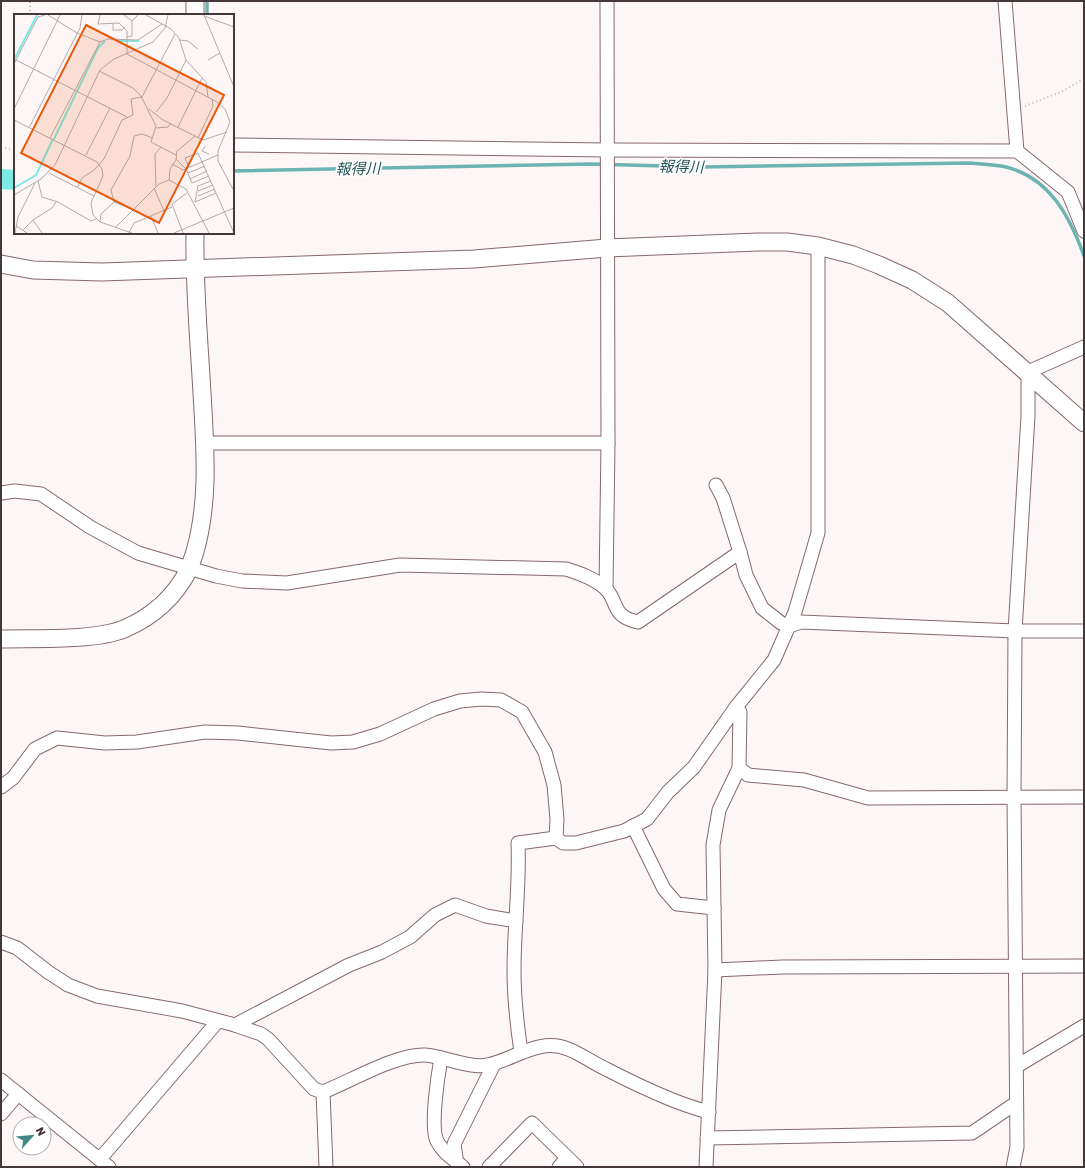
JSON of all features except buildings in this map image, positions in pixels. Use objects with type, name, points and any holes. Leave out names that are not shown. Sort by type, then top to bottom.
[{"type":"street","points":[[195,1],[195,14]]},
{"type":"street","points":[[606,589],[608,443],[607,1]]},
{"type":"street","points":[[1005,1],[1017,151]]},
{"type":"street","points":[[234,145],[608,153],[1017,151],[1068,192],[1084,230]]},
{"type":"street","points":[[1,639],[109,634],[125,628],[155,612],[169,599],[190,569],[198,539],[204,498],[205,442],[195,268],[195,234]]},
{"type":"street","points":[[1,264],[33,270],[69,272],[474,259],[607,248],[758,242],[788,242],[818,246],[853,255],[912,280],[948,303],[1084,423]]},
{"type":"street","points":[[521,1052],[515,1010],[514,970],[519,876],[518,842],[556,838],[563,843],[576,843],[624,831],[647,819],[668,792],[694,767],[736,707],[774,660],[795,612],[818,533],[818,246]]},
{"type":"street","points":[[1028,372],[1084,347]]},
{"type":"street","points":[[1013,1167],[1017,1147],[1017,968],[1014,798],[1016,631],[1028,416],[1028,372]]},
{"type":"street","points":[[205,442],[608,443]]},
{"type":"street","points":[[716,485],[723,498],[746,575],[762,608],[781,623],[789,626],[801,622],[1016,631],[1084,631]]},
{"type":"street","points":[[1,493],[15,491],[41,494],[90,527],[138,553],[190,569],[242,580],[287,583],[400,565],[566,569],[584,574],[606,589],[618,612],[630,620],[638,622],[740,552]]},
{"type":"street","points":[[1,787],[13,778],[35,749],[57,738],[105,743],[137,742],[205,732],[238,733],[331,743],[353,742],[380,734],[434,709],[447,705],[481,699],[501,700],[522,712],[545,752],[554,785],[557,819],[556,838]]},
{"type":"street","points":[[706,1167],[714,970],[713,845],[719,810],[738,768],[740,712],[736,707]]},
{"type":"street","points":[[738,768],[748,775],[804,780],[868,798],[1084,797]]},
{"type":"street","points":[[634,826],[664,889],[677,904],[714,908]]},
{"type":"street","points":[[235,1025],[349,965],[388,949],[410,937],[435,915],[455,905],[486,916],[516,921]]},
{"type":"street","points":[[2,940],[17,948],[48,972],[68,985],[97,996],[182,1011],[235,1025],[261,1034],[268,1038],[314,1089],[323,1092],[405,1056],[425,1055],[473,1065],[486,1066],[521,1052],[548,1046],[568,1048],[613,1072],[693,1108],[709,1112]]},
{"type":"street","points":[[714,970],[782,967],[1017,968],[1084,966]]},
{"type":"street","points":[[1,1080],[105,1163],[218,1021]]},
{"type":"street","points":[[1017,1066],[1084,1026]]},
{"type":"street","points":[[441,1058],[435,1125],[436,1140],[442,1149],[458,1166]]},
{"type":"street","points":[[458,1166],[454,1144],[494,1064]]},
{"type":"street","points":[[323,1092],[326,1167]]},
{"type":"street","points":[[1,1114],[18,1094]]},
{"type":"street","points":[[707,1138],[972,1134],[1016,1103]]},
{"type":"street","points":[[489,1167],[532,1123],[568,1164]]},
{"type":"path","points":[[30,1],[30,14]]},
{"type":"path","points":[[1014,110],[1061,92],[1084,79]]},
{"type":"path","points":[[1,148],[14,149]]},
{"type":"waterway","points":[[207,1],[207,14]]},
{"type":"waterway","name":"報得川","points":[[234,171],[591,164],[701,167],[969,163],[992,165],[1006,167],[1021,172],[1035,180],[1046,190],[1065,214],[1084,256]]},
{"type":"waterway","name":"報得川","points":[[1,179],[14,180]]}]
